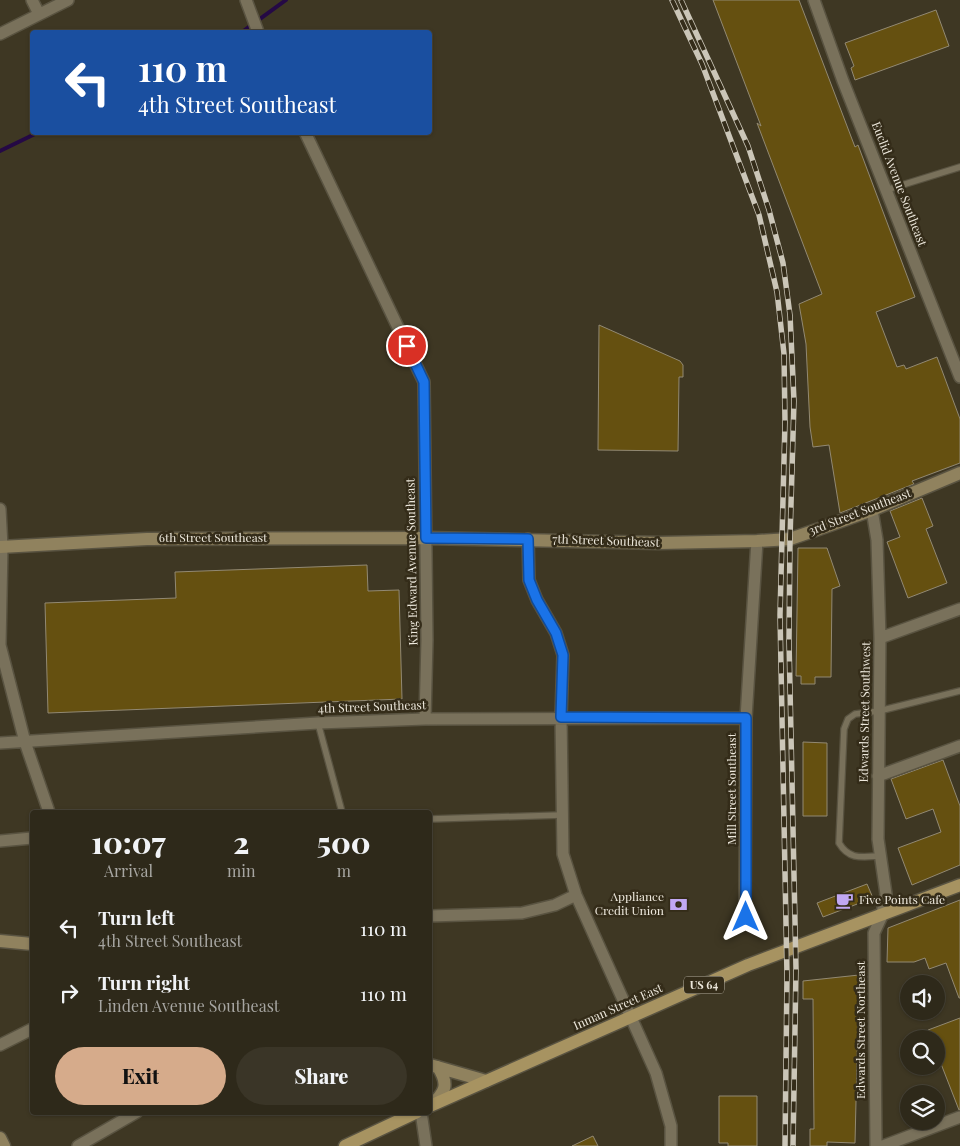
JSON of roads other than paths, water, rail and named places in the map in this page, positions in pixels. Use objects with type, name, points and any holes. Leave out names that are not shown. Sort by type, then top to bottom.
[{"type":"main road","name":"Inman Street East","points":[[432,1105],[748,965],[960,885]]},
{"type":"main road","points":[[345,1146],[411,1115]]},
{"type":"street","points":[[32,0],[39,14]]},
{"type":"street","points":[[0,34],[68,0]]},
{"type":"street","points":[[246,0],[257,30]]},
{"type":"street","name":"Euclid Avenue Southeast","points":[[814,0],[960,378]]},
{"type":"street","name":"King Edward Avenue Southeast","points":[[306,135],[424,382],[426,719]]},
{"type":"street","name":"3rd Street Southeast","points":[[757,541],[790,539],[872,510],[960,473]]},
{"type":"street","points":[[0,509],[0,645],[25,742],[48,810]]},
{"type":"street","name":"Edwards Street Southwest","points":[[872,510],[877,540],[880,638],[878,839],[886,894],[882,915]]},
{"type":"street","name":"7th Street Southeast","points":[[426,538],[659,543],[757,541]]},
{"type":"street","name":"6th Street Southeast","points":[[1,547],[147,539],[426,538]]},
{"type":"street","points":[[528,539],[529,580],[537,600],[556,633],[563,655],[561,717],[563,854],[576,895],[656,1072],[671,1126],[671,1146]]},
{"type":"street","name":"Mill Street Southeast","points":[[746,917],[746,718],[757,541]]},
{"type":"street","points":[[880,638],[960,609]]},
{"type":"street","name":"4th Street Southeast","points":[[0,743],[318,723],[426,719],[561,717],[746,718]]},
{"type":"street","points":[[878,776],[960,746]]},
{"type":"street","points":[[0,841],[30,838]]},
{"type":"street","points":[[432,916],[522,912],[555,905],[576,895]]},
{"type":"street","name":"Edwards Street Northeast","points":[[876,1146],[874,932],[882,915]]},
{"type":"street","points":[[0,941],[30,944]]},
{"type":"street","points":[[0,1045],[30,1030]]},
{"type":"street","points":[[434,1066],[486,1081]]},
{"type":"street","points":[[432,1104],[441,1096],[445,1086],[443,1075],[434,1066]]},
{"type":"street","points":[[78,1146],[132,1115]]},
{"type":"street","points":[[421,1115],[426,1146]]},
{"type":"street","points":[[883,1146],[960,1117]]},
{"type":"street","points":[[0,1138],[4,1146]]},
{"type":"lane","points":[[886,190],[960,167]]},
{"type":"lane","points":[[879,856],[853,857],[839,843],[844,729],[848,719],[856,714],[960,691]]},
{"type":"lane","points":[[318,723],[341,810]]},
{"type":"lane","points":[[432,819],[562,815]]},
{"type":"waterway","points":[[245,30],[286,0]]},
{"type":"waterway","points":[[0,151],[33,135]]},
{"type":"railway","points":[[672,0],[702,64],[759,215],[777,292],[784,354],[785,422],[780,615],[787,975],[785,1146]]},
{"type":"railway","points":[[681,0],[748,146],[769,210],[783,263],[790,315],[794,401],[789,641],[796,969],[793,1146]]},
{"type":"place","name":"Five Points Cafe","points":[[845,900]]},
{"type":"place","name":"Appliance Credit Union","points":[[678,904]]}]
